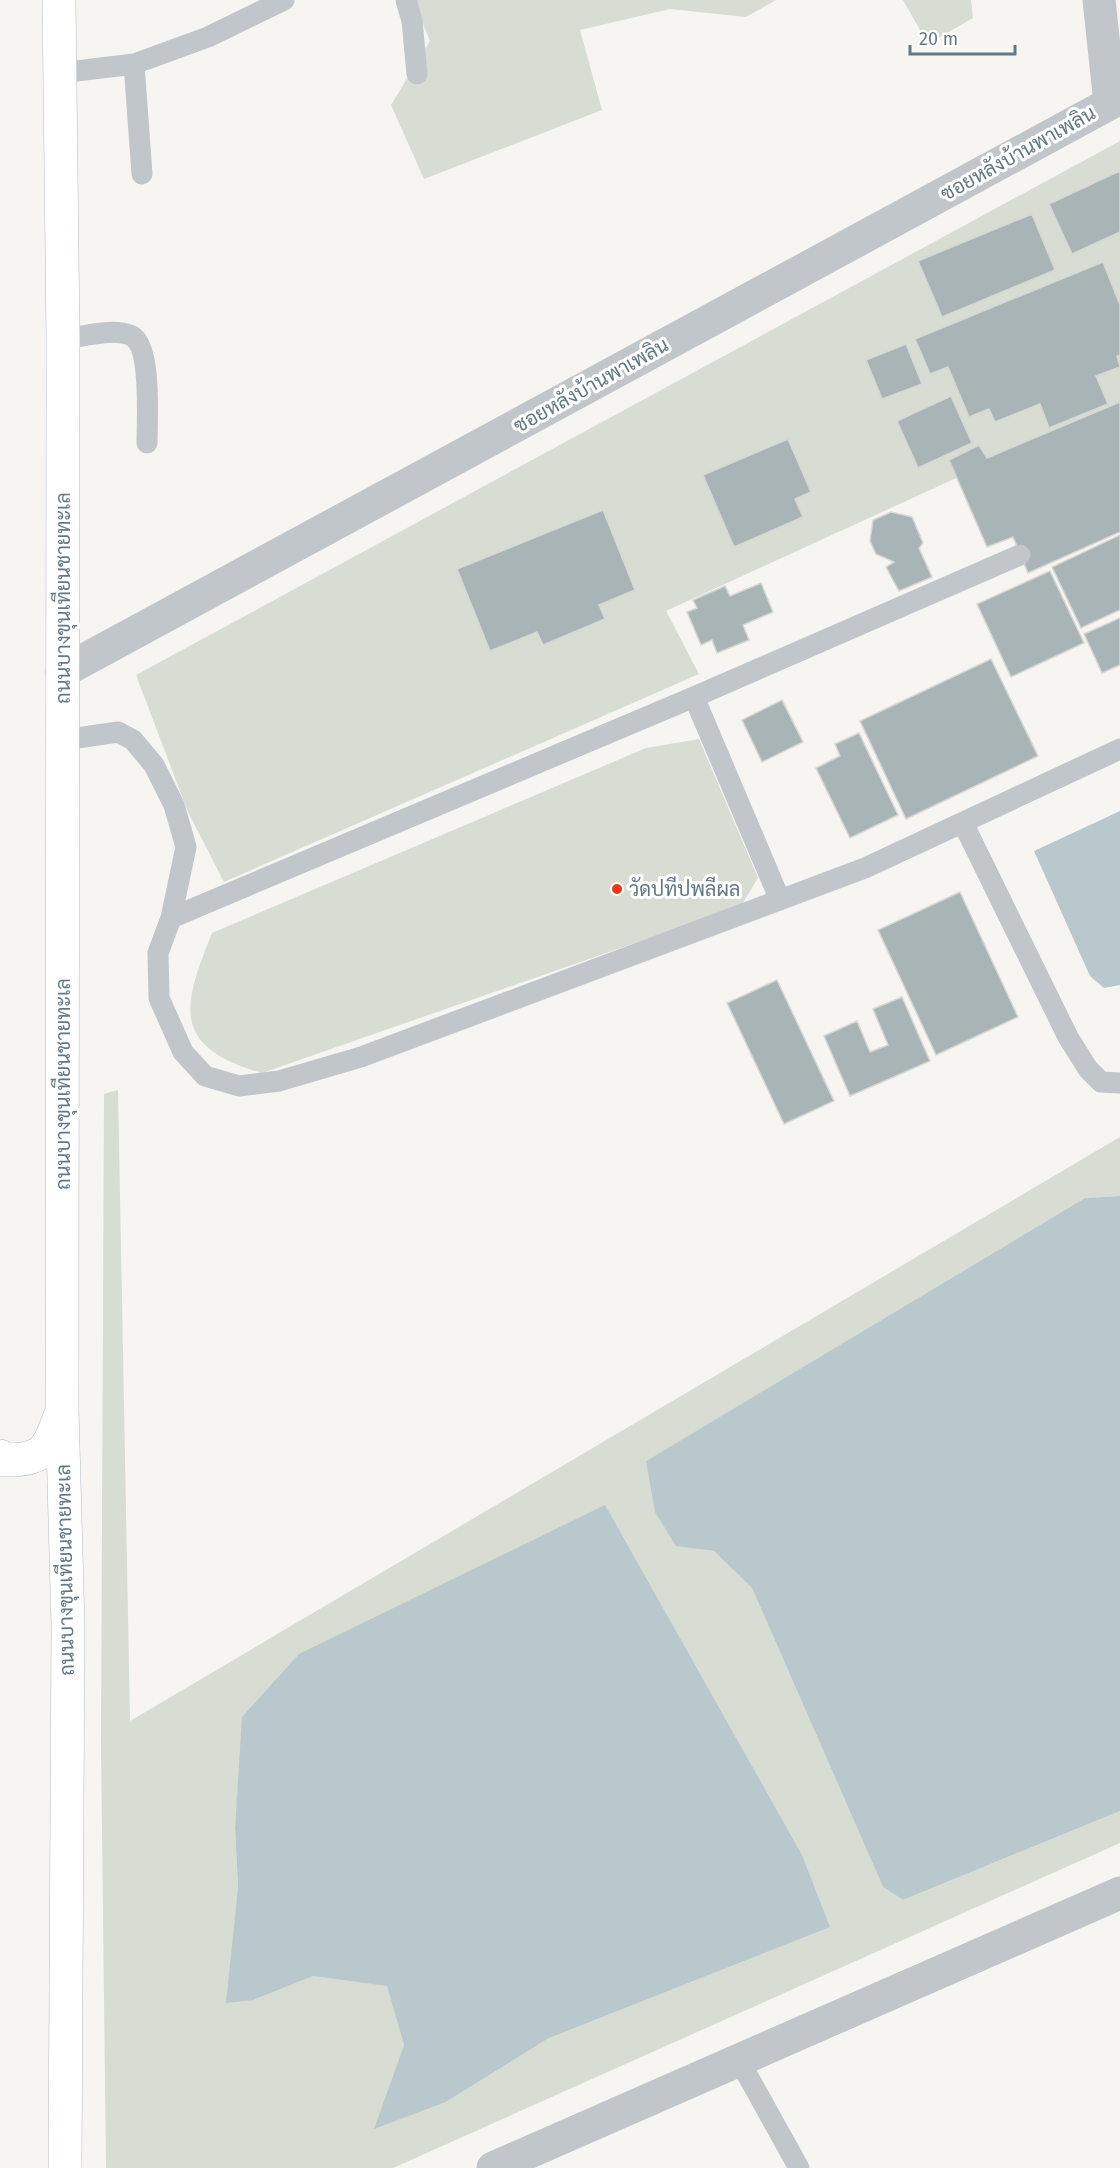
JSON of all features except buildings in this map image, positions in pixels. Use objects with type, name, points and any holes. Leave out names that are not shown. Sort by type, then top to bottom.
[{"type":"main road","name":"ถนนบางขุนเทียนชายทะเล","points":[[59,0],[64,740],[62,1408],[68,1626],[66,2168]]},
{"type":"main road","points":[[0,1456],[5,1460],[36,1457],[49,1447],[62,1408]]},
{"type":"street","points":[[1100,0],[1115,101]]},
{"type":"street","name":"ซอยหลังบ้านพาเพลิน","points":[[62,672],[1115,101]]},
{"type":"street","points":[[493,2168],[1120,1893]]},
{"type":"lane","points":[[60,73],[134,64],[208,37],[253,13],[284,0]]},
{"type":"lane","points":[[406,0],[412,21],[417,74]]},
{"type":"lane","points":[[134,64],[142,174]]},
{"type":"lane","points":[[63,339],[116,333],[132,336],[141,345],[147,384],[147,443]]},
{"type":"lane","points":[[171,918],[694,697],[1020,555]]},
{"type":"lane","points":[[694,697],[780,900]]},
{"type":"lane","points":[[64,740],[118,732],[133,740],[154,765],[174,805],[186,848],[171,918],[158,953],[159,998],[183,1052],[205,1076],[239,1086],[279,1081],[361,1057],[865,868],[1120,749]]},
{"type":"lane","points":[[963,823],[1068,1037],[1088,1069],[1101,1082],[1120,1083]]},
{"type":"lane","points":[[739,2060],[799,2168]]},
{"type":"shaded area","points":[[413,0],[776,0],[746,17],[670,9],[580,30],[602,110],[424,179],[391,105],[430,41]]},
{"type":"shaded area","points":[[903,0],[971,0],[973,18],[928,44]]},
{"type":"shaded area","points":[[1120,141],[1120,403],[666,611],[699,674],[224,882],[188,812],[136,675]]},
{"type":"shaded area","points":[[699,739],[758,878],[741,906],[262,1073],[232,1063],[212,1051],[198,1037],[192,1021],[191,1003],[194,982],[212,933],[646,748]]},
{"type":"shaded area","points":[[1120,811],[1120,985],[1104,988],[1090,976],[1034,851]]},
{"type":"shaded area","points":[[118,1090],[130,1721],[1120,1137],[1120,1196],[1085,1198],[646,1461],[676,1545],[714,1551],[752,1588],[883,1887],[903,1900],[1120,1811],[1120,1843],[393,2168],[106,2168],[101,1744],[104,1094]],"holes":[[[243,1717],[549,2038],[446,2102],[375,2128],[404,2045],[387,1985],[313,1976],[227,2002],[238,1887],[235,1828]]]},
{"type":"shaded area","points":[[1120,1196],[1120,1811],[903,1900],[883,1887],[752,1588],[714,1551],[676,1546],[655,1512],[646,1461],[1085,1198]]},
{"type":"shaded area","points":[[605,1505],[802,1855],[830,1927],[549,2038],[446,2102],[374,2129],[404,2045],[387,1986],[313,1976],[253,2000],[226,2003],[238,1887],[235,1828],[242,1717],[299,1654]]},
{"type":"place","name":"วัดปทีปพลีผล","points":[[617,889]]}]
